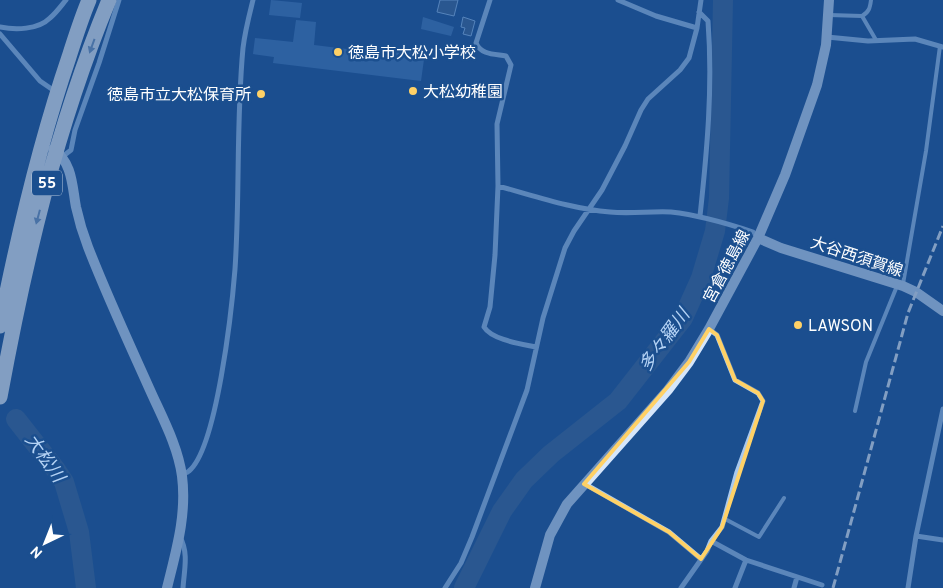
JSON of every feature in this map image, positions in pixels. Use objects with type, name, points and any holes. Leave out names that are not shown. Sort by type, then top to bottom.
[{"type":"highway","name":"55","points":[[0,326],[16,245],[42,142],[56,93],[89,0]]},
{"type":"highway","name":"55","points":[[0,397],[30,247],[109,0]]},
{"type":"main road","name":"宮倉徳島線","points":[[535,588],[550,535],[567,504],[668,390],[709,329],[758,238],[785,175],[814,94],[827,37],[829,0]]},
{"type":"main road","points":[[42,142],[59,153],[71,174],[76,209],[84,235],[101,279],[172,441],[182,474],[184,507],[180,537],[167,588]]},
{"type":"main road","name":"大谷西須賀線","points":[[758,238],[781,248],[900,285],[916,292],[943,311]]},
{"type":"street","points":[[0,27],[23,28],[44,23],[66,0]]},
{"type":"street","points":[[59,153],[71,150],[75,130],[119,0]]},
{"type":"street","points":[[182,474],[189,471],[206,441],[216,403],[224,359],[235,270],[239,110],[243,48],[246,24],[253,0]]},
{"type":"street","points":[[490,0],[476,43],[483,52],[506,56],[511,65],[497,124],[498,186],[492,288],[490,308],[484,327],[492,335],[536,347]]},
{"type":"street","points":[[618,0],[656,16],[696,28]]},
{"type":"street","points":[[445,588],[461,563],[527,390],[543,318],[565,248],[606,182],[648,99],[680,70],[689,58],[700,0]]},
{"type":"street","points":[[699,12],[708,22],[711,53],[703,217]]},
{"type":"street","points":[[0,34],[40,81],[56,93]]},
{"type":"street","points":[[827,37],[915,40],[942,46]]},
{"type":"street","points":[[498,186],[589,209],[612,212],[671,212],[703,217],[753,232],[758,238]]},
{"type":"street","points":[[681,588],[722,527],[737,472],[763,402],[758,393],[735,380],[717,335],[709,329]]},
{"type":"street","points":[[908,588],[916,536],[943,409]]},
{"type":"street","points":[[584,484],[669,532],[701,559]]},
{"type":"street","points":[[916,536],[943,540]]},
{"type":"street","points":[[180,537],[186,556],[182,588]]},
{"type":"street","points":[[711,541],[746,560],[822,585]]},
{"type":"street","points":[[735,588],[746,560]]},
{"type":"street","points":[[794,588],[797,577]]},
{"type":"lane","points":[[828,14],[862,16],[867,14],[871,0]]},
{"type":"lane","points":[[862,16],[876,40]]},
{"type":"lane","points":[[855,411],[866,362],[900,285],[926,151],[942,46]]},
{"type":"lane","points":[[725,518],[759,537],[784,498]]},
{"type":"highlighted area","points":[[709,329],[717,335],[735,380],[758,393],[763,401],[722,527],[701,559],[669,532],[584,484],[689,362]]},
{"type":"water","points":[[440,0],[458,0],[454,16],[437,12]]},
{"type":"water","points":[[463,17],[475,21],[471,36],[463,34],[465,28],[461,27]]},
{"type":"building","points":[[271,0],[302,3],[300,18],[269,15]]},
{"type":"building","points":[[423,17],[454,27],[451,36],[421,29]]},
{"type":"building","points":[[296,20],[316,22],[314,45],[387,54],[387,48],[425,52],[421,81],[273,63],[274,57],[253,54],[255,38],[293,42]]},
{"type":"waterway","name":"多々羅川","points":[[464,588],[502,511],[524,480],[551,454],[618,401],[683,318],[701,278],[715,231],[719,198],[723,0]]},
{"type":"waterway","name":"大松川","points":[[16,419],[64,482],[79,532],[86,588]]},
{"type":"railway","points":[[833,588],[908,313],[943,226]]},
{"type":"place","name":"徳島市大松小学校","points":[[338,52]]},
{"type":"place","name":"大松幼稚園","points":[[413,91]]},
{"type":"place","name":"徳島市立大松保育所","points":[[261,94]]},
{"type":"place","name":"LAWSON","points":[[798,325]]}]
